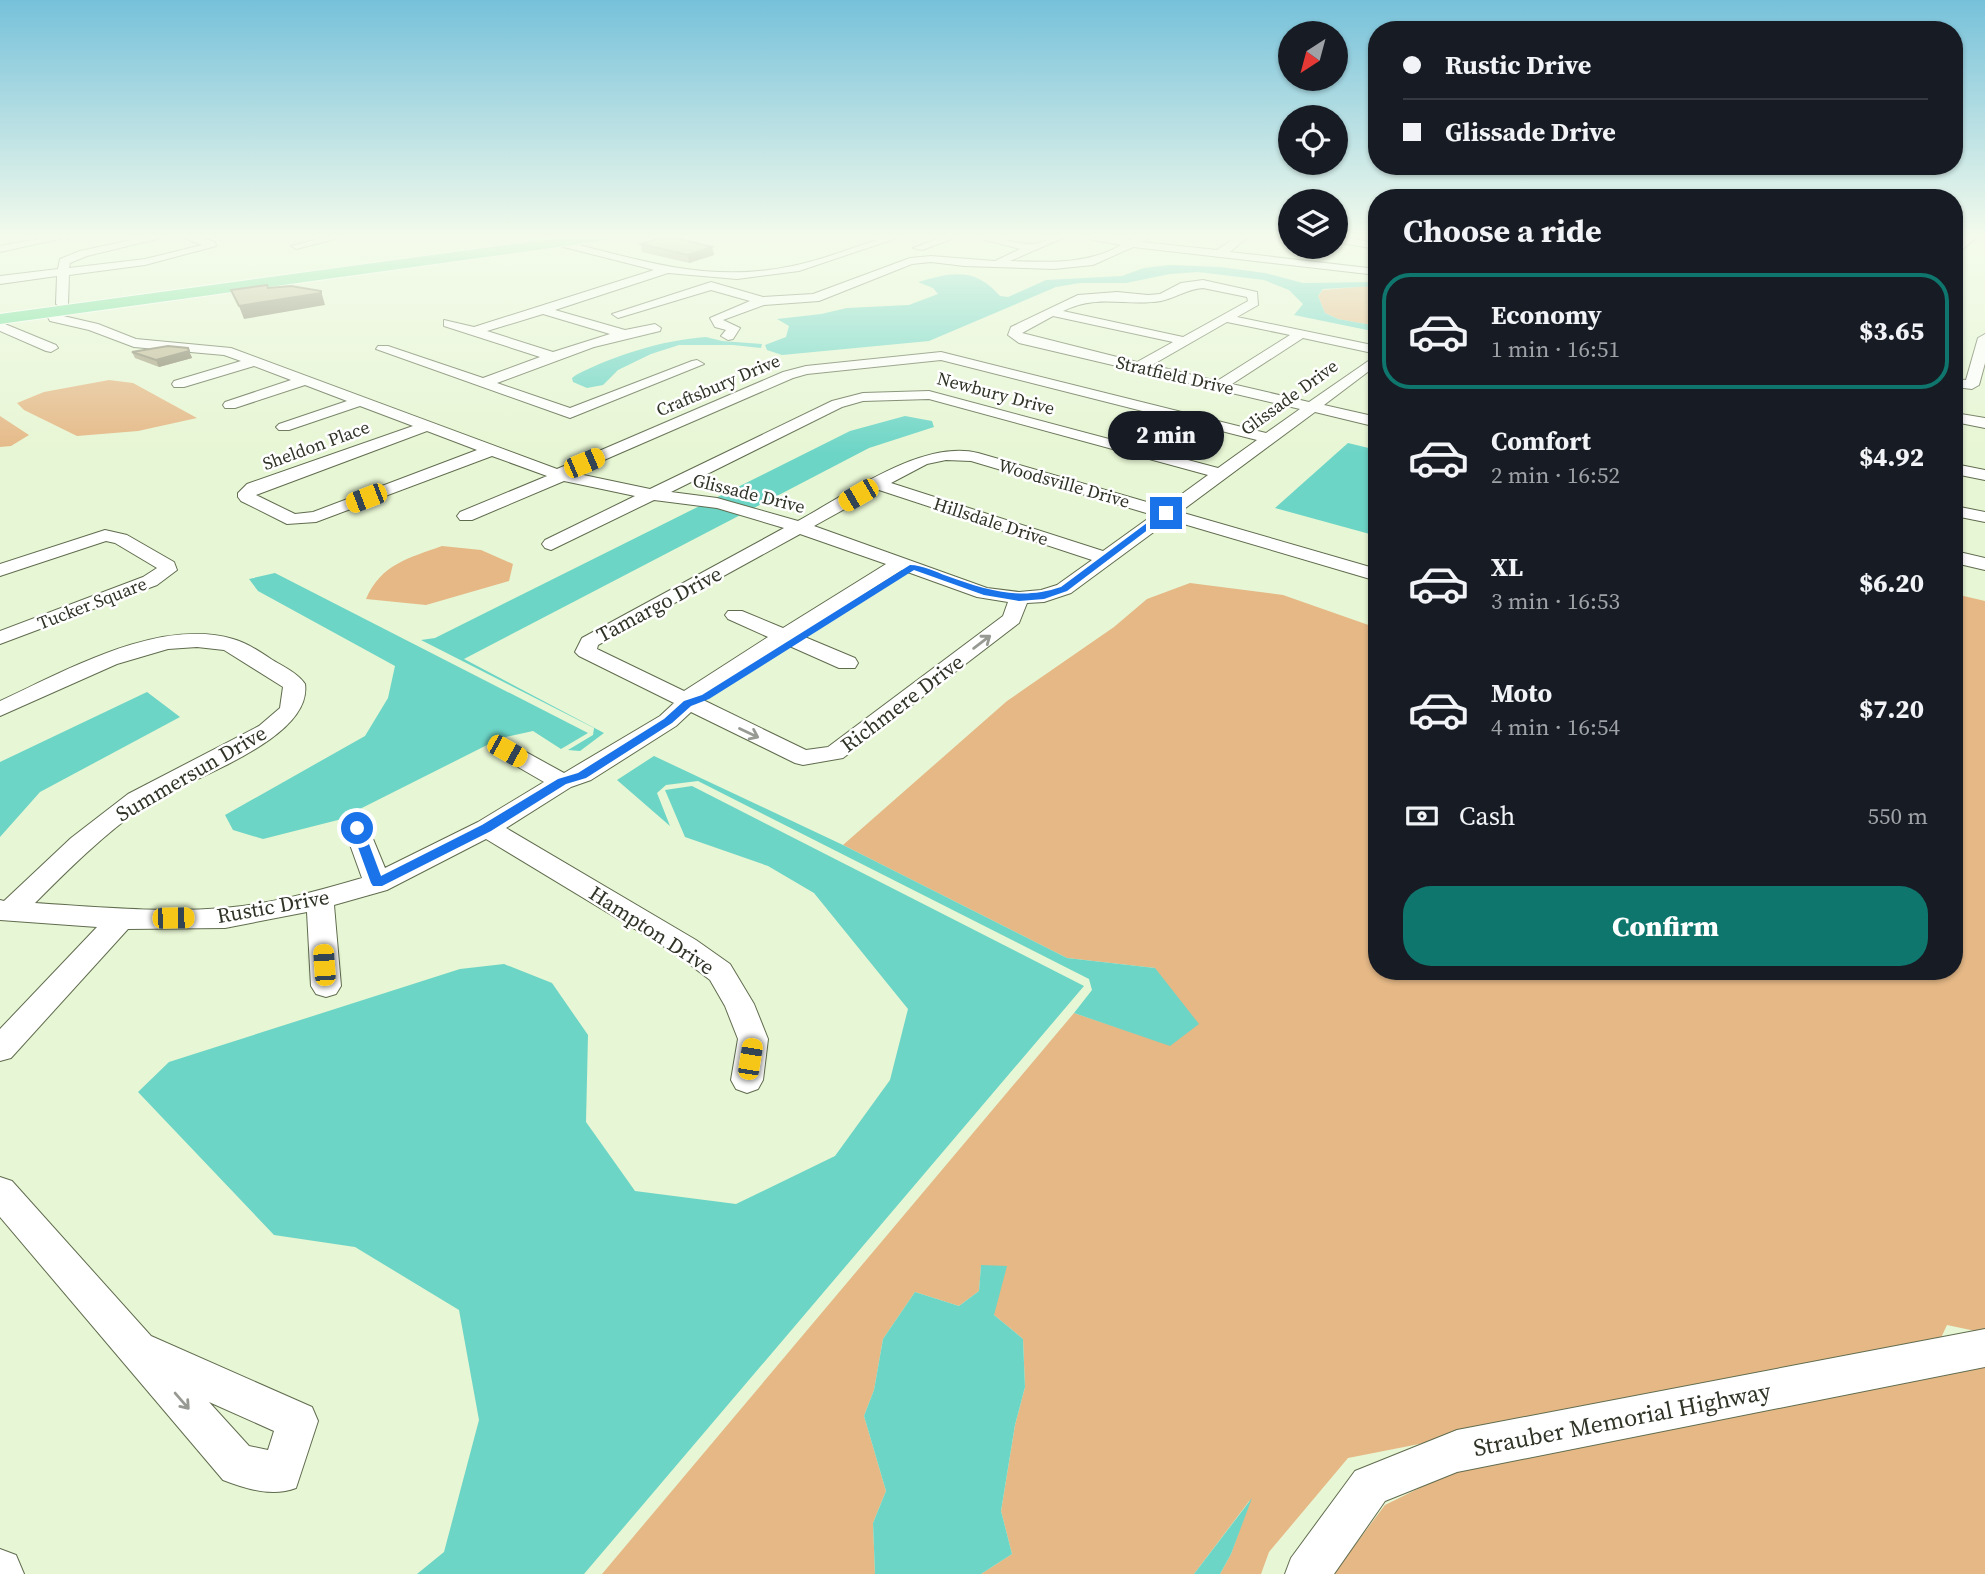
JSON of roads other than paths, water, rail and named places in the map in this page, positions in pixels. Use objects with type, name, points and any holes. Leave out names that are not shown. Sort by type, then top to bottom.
[{"type":"highway","points":[[0,313],[57,308]]},
{"type":"highway","points":[[0,319],[60,308]]},
{"type":"street","name":"Glissade Drive","points":[[63,308],[54,318],[93,327],[134,343],[216,348],[560,475],[654,495],[717,503],[984,593],[1019,598],[1044,596],[1064,589],[1368,366]]},
{"type":"street","name":"Glissade Drive","points":[[64,308],[93,327]]},
{"type":"street","points":[[475,331],[550,308]]},
{"type":"street","points":[[618,314],[636,308]]},
{"type":"street","points":[[727,336],[734,328],[720,324],[716,318],[742,308]]},
{"type":"street","points":[[1050,312],[1058,308]]},
{"type":"street","points":[[1139,367],[1242,308]]},
{"type":"street","points":[[547,311],[621,333]]},
{"type":"street","points":[[1050,312],[1184,341]]},
{"type":"street","name":"Stratfield Drive","points":[[1050,312],[1016,330],[1015,335],[1024,340],[1368,420]]},
{"type":"street","points":[[1225,317],[1368,348]]},
{"type":"street","points":[[449,323],[556,358]]},
{"type":"street","points":[[0,326],[51,348]]},
{"type":"street","points":[[484,383],[621,333],[655,328]]},
{"type":"street","points":[[1220,385],[1301,334]]},
{"type":"street","points":[[1963,384],[1972,385],[1984,344]]},
{"type":"street","points":[[383,349],[570,413],[697,364]]},
{"type":"street","name":"Craftsbury Drive","points":[[466,516],[797,373],[941,356],[1268,438]]},
{"type":"street","points":[[179,384],[257,361]]},
{"type":"street","points":[[1351,378],[1368,382]]},
{"type":"street","points":[[230,405],[306,380]]},
{"type":"street","name":"Newbury Drive","points":[[551,544],[837,404],[863,397],[929,394],[1219,473]]},
{"type":"street","points":[[284,427],[361,401]]},
{"type":"street","points":[[1963,420],[1985,424]]},
{"type":"street","name":"Sheldon Place","points":[[427,426],[247,493],[247,497],[293,520],[316,517],[492,450]]},
{"type":"street","name":"Woodsville Drive","points":[[794,531],[922,460],[946,455],[972,456],[1368,572]]},
{"type":"street","points":[[1963,471],[1985,475]]},
{"type":"street","name":"Hillsdale Drive","points":[[876,484],[1105,558]]},
{"type":"street","points":[[1963,512],[1985,517]]},
{"type":"street","name":"Tamargo Drive","points":[[687,703],[586,652],[589,642],[794,531]]},
{"type":"street","name":"Tucker Square","points":[[0,570],[105,535],[121,540],[167,566],[167,570],[150,580],[0,638]]},
{"type":"street","points":[[1963,559],[1985,564]]},
{"type":"street","name":"Rustic Drive","points":[[5,911],[121,919],[225,918],[320,900],[377,883],[486,828],[562,782],[582,775],[668,721],[687,703],[705,697],[789,639],[907,565]]},
{"type":"street","name":"Richmere Drive","points":[[687,703],[803,758],[835,753],[1012,619],[1019,598]]},
{"type":"street","points":[[735,615],[847,663]]},
{"type":"street","name":"Summersun Drive","points":[[0,709],[140,648],[184,640],[227,643],[294,684],[296,695],[293,709],[266,732],[157,788],[117,813],[5,911]]},
{"type":"street","points":[[507,751],[562,782]]},
{"type":"street","points":[[357,828],[377,883]]},
{"type":"street","name":"Hampton Drive","points":[[486,828],[686,947],[720,972],[739,1004],[753,1039],[747,1080]]},
{"type":"street","points":[[320,900],[326,986]]},
{"type":"street","points":[[0,1049],[121,919]]},
{"type":"street","points":[[0,1192],[138,1350]]},
{"type":"street","name":"Strauber Memorial Highway","points":[[1307,1574],[1370,1486],[1457,1451],[1985,1348]]},
{"type":"water","points":[[845,308],[1006,308],[929,341],[782,355],[767,350],[765,345],[786,337],[789,326],[777,319]]},
{"type":"water","points":[[1299,308],[1323,308],[1325,313],[1338,319],[1368,324],[1368,330],[1294,315]]},
{"type":"water","points":[[706,337],[762,344],[761,348],[679,345],[651,354],[618,370],[603,385],[587,388],[573,382],[572,378],[576,375],[623,355],[673,341]]},
{"type":"water","points":[[905,416],[932,421],[934,427],[869,448],[464,659],[604,733],[580,751],[568,750],[593,735],[594,728],[421,640],[435,638],[850,431]]},
{"type":"water","points":[[1348,443],[1368,448],[1368,534],[1275,508]]},
{"type":"water","points":[[275,573],[588,733],[561,749],[533,731],[501,738],[338,820],[263,839],[233,830],[225,815],[365,736],[388,698],[395,666],[258,591],[249,579]]},
{"type":"water","points":[[147,692],[180,717],[40,792],[0,837],[0,762]]},
{"type":"water","points":[[654,756],[843,845],[1067,958],[1155,968],[1199,1024],[1170,1046],[1074,1013],[1092,990],[1089,979],[698,781],[666,785],[657,793],[670,826],[617,780]]},
{"type":"water","points":[[692,786],[1084,986],[584,1574],[417,1574],[444,1552],[479,1420],[459,1310],[355,1247],[274,1235],[138,1092],[169,1062],[460,969],[504,964],[552,983],[588,1035],[586,1122],[635,1191],[736,1204],[835,1156],[890,1080],[908,1009],[814,893],[768,866],[685,837],[665,790]]},
{"type":"water","points":[[981,1265],[1007,1266],[994,1315],[1023,1339],[1025,1387],[1015,1425],[1001,1511],[1012,1554],[981,1574],[875,1574],[873,1523],[886,1491],[864,1416],[874,1390],[883,1339],[915,1292],[959,1306],[979,1291]]},
{"type":"water","points":[[1252,1498],[1231,1554],[1220,1574],[1194,1574]]}]
